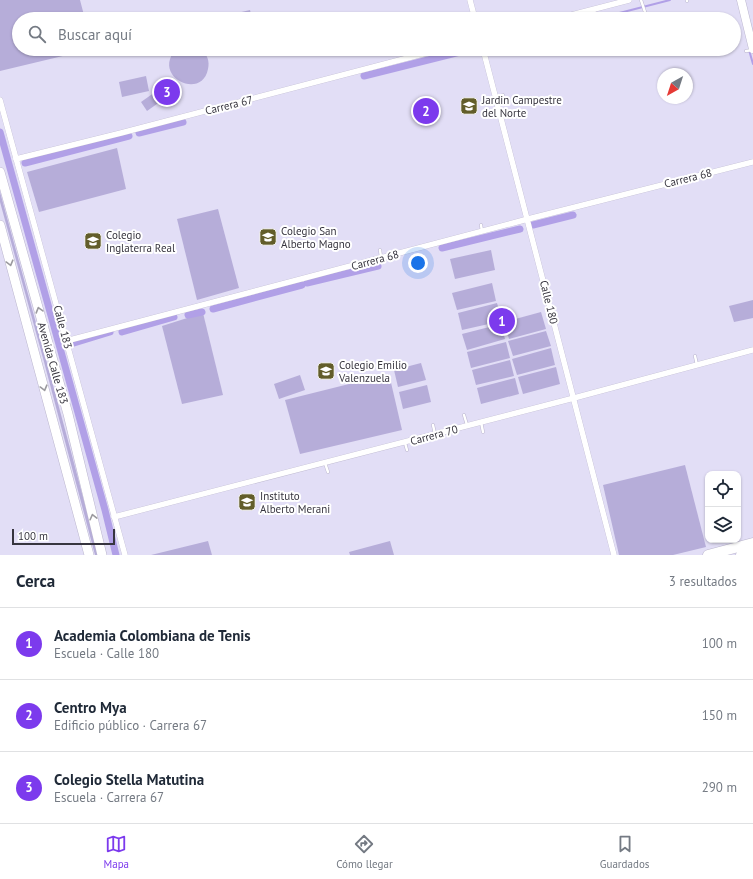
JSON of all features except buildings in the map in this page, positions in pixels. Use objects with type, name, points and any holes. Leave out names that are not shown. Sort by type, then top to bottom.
[{"type":"highway","points":[[708,555],[753,543]]},
{"type":"highway","points":[[741,555],[753,552]]},
{"type":"main road","name":"Avenida Calle 183","points":[[0,172],[68,414],[102,555]]},
{"type":"main road","name":"Avenida Calle 183","points":[[0,225],[89,555]]},
{"type":"street","points":[[470,0],[473,12]]},
{"type":"street","points":[[583,12],[629,0]]},
{"type":"street","points":[[741,0],[751,50]]},
{"type":"street","name":"Carrera 67","points":[[16,159],[134,130],[415,56]]},
{"type":"street","name":"Calle 180","points":[[485,56],[614,555]]},
{"type":"street","name":"Calle 183","points":[[0,100],[125,555]]},
{"type":"street","name":"Carrera 68","points":[[66,341],[528,219],[753,162]]},
{"type":"street","name":"Carrera 70","points":[[114,517],[468,426],[753,350]]},
{"type":"lane","points":[[641,0],[645,12]]},
{"type":"lane","points":[[496,98],[502,95]]},
{"type":"lane","points":[[481,225],[482,231]]},
{"type":"lane","points":[[380,250],[381,258]]},
{"type":"lane","points":[[695,356],[697,365]]},
{"type":"lane","points":[[464,415],[468,426]]},
{"type":"lane","points":[[481,422],[483,432]]},
{"type":"lane","points":[[433,425],[435,434]]},
{"type":"lane","points":[[405,442],[407,450]]},
{"type":"lane","points":[[325,463],[328,472]]},
{"type":"shaded area","points":[[0,0],[80,0],[83,12],[12,12],[12,56],[63,56],[0,71]]},
{"type":"shaded area","points":[[172,56],[207,56],[209,63],[208,69],[204,78],[197,83],[189,84],[180,82],[174,76],[170,68],[170,59]]},
{"type":"shaded area","points":[[146,76],[149,91],[122,97],[119,82]]},
{"type":"shaded area","points":[[158,90],[164,99],[147,111],[141,102]]},
{"type":"shaded area","points":[[117,148],[126,189],[39,212],[27,172]]},
{"type":"shaded area","points":[[0,192],[98,555],[95,555],[0,202]]},
{"type":"shaded area","points":[[218,209],[239,288],[197,300],[177,219]]},
{"type":"shaded area","points":[[491,250],[495,270],[455,279],[450,259]]},
{"type":"shaded area","points":[[492,283],[496,301],[457,310],[452,293]]},
{"type":"shaded area","points":[[753,300],[753,318],[734,322],[729,306]]},
{"type":"shaded area","points":[[497,303],[502,321],[462,330],[458,313]]},
{"type":"shaded area","points":[[541,312],[546,329],[509,339],[504,322]]},
{"type":"shaded area","points":[[203,313],[223,395],[182,404],[162,326]]},
{"type":"shaded area","points":[[501,324],[505,339],[467,350],[462,334]]},
{"type":"shaded area","points":[[546,331],[551,346],[513,356],[508,341]]},
{"type":"shaded area","points":[[506,342],[510,358],[471,368],[467,352]]},
{"type":"shaded area","points":[[551,348],[555,365],[517,375],[512,359]]},
{"type":"shaded area","points":[[510,360],[514,376],[476,385],[472,370]]},
{"type":"shaded area","points":[[421,363],[426,380],[398,387],[394,370]]},
{"type":"shaded area","points":[[556,367],[560,384],[523,394],[518,377]]},
{"type":"shaded area","points":[[389,374],[402,430],[300,454],[285,400]]},
{"type":"shaded area","points":[[300,375],[305,390],[279,399],[274,384]]},
{"type":"shaded area","points":[[515,378],[519,394],[481,404],[477,388]]},
{"type":"shaded area","points":[[427,385],[431,402],[403,409],[399,392]]},
{"type":"shaded area","points":[[685,465],[706,547],[673,555],[619,555],[603,485]]},
{"type":"shaded area","points":[[208,541],[212,555],[151,555]]},
{"type":"shaded area","points":[[390,541],[394,555],[350,555],[349,552]]},
{"type":"waterway","points":[[623,12],[670,0]]},
{"type":"waterway","points":[[749,50],[753,64]]},
{"type":"waterway","points":[[364,76],[444,56]]},
{"type":"waterway","points":[[139,133],[183,122]]},
{"type":"waterway","points":[[0,132],[105,510],[116,555]]},
{"type":"waterway","points":[[25,163],[129,136]]},
{"type":"waterway","points":[[533,225],[573,215]]},
{"type":"waterway","points":[[442,248],[520,229]]},
{"type":"waterway","points":[[307,283],[378,266]]},
{"type":"waterway","points":[[213,309],[302,285]]},
{"type":"waterway","points":[[188,315],[202,312]]},
{"type":"waterway","points":[[122,332],[174,317]]},
{"type":"waterway","points":[[74,343],[110,332]]},
{"type":"place","name":"Colegio Stella Matutina","points":[[167,92]]},
{"type":"place","name":"Jardin Campestre del Norte","points":[[469,106]]},
{"type":"place","name":"Centro Mya","points":[[426,111]]},
{"type":"place","name":"Colegio San Alberto Magno","points":[[268,237]]},
{"type":"place","name":"Colegio Inglaterra Real","points":[[93,241]]},
{"type":"place","name":"Academia Colombiana de Tenis","points":[[502,321]]},
{"type":"place","name":"Colegio Emilio Valenzuela","points":[[326,371]]},
{"type":"place","name":"Instituto Alberto Merani","points":[[247,502]]}]
